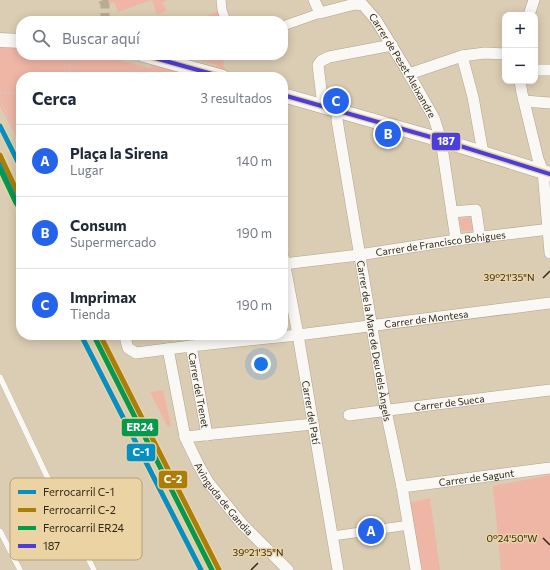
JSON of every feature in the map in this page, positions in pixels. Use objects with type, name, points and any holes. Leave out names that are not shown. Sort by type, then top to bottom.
[{"type":"street","points":[[221,0],[224,16]]},
{"type":"street","points":[[314,0],[320,13]]},
{"type":"street","points":[[530,12],[534,0]]},
{"type":"street","name":"Carrer de Peset Aleixandre","points":[[288,24],[320,13],[355,4],[363,5],[376,20],[434,118],[441,140],[456,240]]},
{"type":"street","points":[[0,40],[16,40]]},
{"type":"street","points":[[323,106],[318,65],[320,61],[329,57],[392,45]]},
{"type":"street","points":[[409,74],[462,56],[485,53],[502,54]]},
{"type":"street","points":[[462,56],[473,97],[483,153]]},
{"type":"street","points":[[158,60],[193,72]]},
{"type":"street","points":[[538,70],[550,70]]},
{"type":"street","points":[[521,84],[538,159],[546,173],[550,253]]},
{"type":"street","points":[[288,96],[441,140],[546,173]]},
{"type":"street","points":[[524,101],[550,102]]},
{"type":"street","name":"Carrer de la Mare de Deu dels Àngels","points":[[337,110],[337,120],[359,255],[386,411],[402,487],[416,570]]},
{"type":"street","points":[[452,212],[476,210],[480,238]]},
{"type":"street","name":"Carrer de Francisco Bohigues","points":[[288,262],[359,255],[456,240],[549,229]]},
{"type":"street","name":"Carrer del Patí","points":[[288,286],[298,335],[338,570]]},
{"type":"street","name":"Carrer de Montesa","points":[[288,336],[550,303]]},
{"type":"street","name":"Carrer de Montesa","points":[[126,340],[128,348],[136,354],[249,340]]},
{"type":"street","name":"Carrer del Trenet","points":[[191,346],[207,435]]},
{"type":"street","name":"Avinguda de Gandia","points":[[168,349],[185,437],[198,464],[208,482],[242,524],[288,570]]},
{"type":"street","name":"Carrer de Sueca","points":[[349,415],[550,390]]},
{"type":"street","points":[[185,437],[313,424]]},
{"type":"street","name":"Carrer de Sagunt","points":[[402,487],[550,468]]},
{"type":"street","points":[[333,536],[409,525]]},
{"type":"lane","points":[[0,377],[48,478]]},
{"type":"lane","points":[[0,531],[10,550]]},
{"type":"lane","points":[[15,560],[20,570]]},
{"type":"lane","points":[[89,560],[94,570]]},
{"type":"path","points":[[69,72],[70,60]]},
{"type":"path","points":[[0,93],[16,93]]},
{"type":"path","points":[[0,100],[16,130]]},
{"type":"shaded area","points":[[103,0],[152,0],[118,12],[114,2],[105,5]]},
{"type":"shaded area","points":[[152,0],[167,0],[162,3],[167,10],[157,15]]},
{"type":"shaded area","points":[[216,0],[223,0],[228,16],[206,16],[219,11]]},
{"type":"shaded area","points":[[0,47],[16,47],[16,60],[119,60],[150,68],[153,62],[185,72],[16,72],[16,136],[0,106]]},
{"type":"shaded area","points":[[200,60],[223,60],[224,68],[228,72],[215,72],[217,65]]},
{"type":"shaded area","points":[[470,217],[473,230],[462,231],[459,219]]},
{"type":"shaded area","points":[[163,390],[171,426],[168,427],[150,392]]},
{"type":"shaded area","points":[[550,475],[550,570],[501,570],[493,486]]},
{"type":"shaded area","points":[[430,498],[440,570],[421,570],[409,503]]},
{"type":"tunnel","points":[[103,0],[105,5],[105,16]]},
{"type":"rail line","name":"C-1","points":[[0,126],[16,158]]},
{"type":"rail line","name":"C-2","points":[[0,155],[16,189]]},
{"type":"rail line","name":"C-1","points":[[0,164],[16,201]]},
{"type":"rail line","name":"ER24","points":[[0,169],[16,203]]},
{"type":"rail line","name":"C-1","points":[[84,340],[201,570]]},
{"type":"rail line","name":"ER24","points":[[96,340],[212,570]]},
{"type":"rail line","name":"C-2","points":[[103,340],[219,570]]},
{"type":"transit line","name":"187","points":[[162,60],[205,72]]},
{"type":"transit line","name":"187","points":[[288,96],[441,140],[550,174]]},
{"type":"place","name":"Imprimax","points":[[336,101]]},
{"type":"place","name":"Consum","points":[[388,134]]},
{"type":"place","name":"Plaça la Sirena","points":[[371,531]]}]
